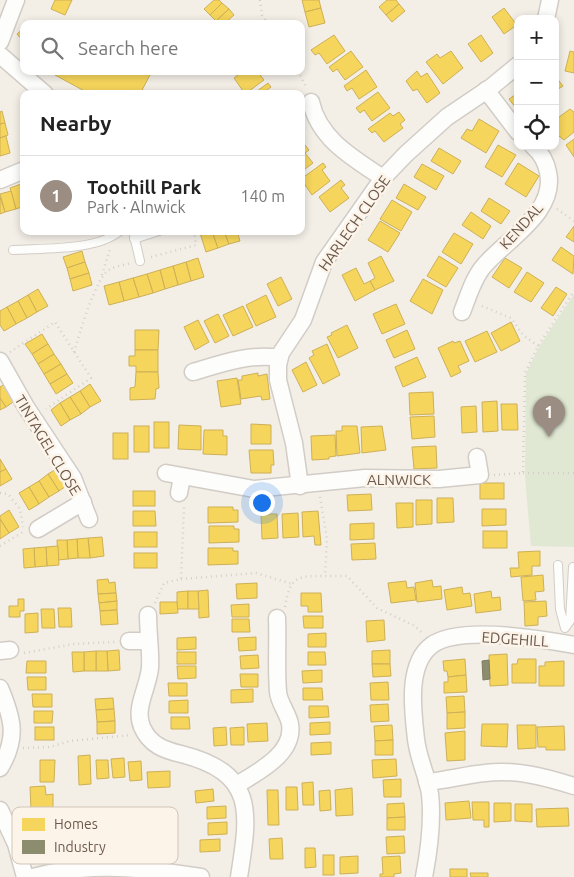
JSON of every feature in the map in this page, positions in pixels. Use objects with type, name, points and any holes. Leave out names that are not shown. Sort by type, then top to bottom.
[{"type":"street","points":[[0,42],[16,0]]},
{"type":"street","points":[[547,15],[550,0]]},
{"type":"street","points":[[0,55],[20,72]]},
{"type":"street","name":"HARLECH CLOSE","points":[[279,358],[303,320],[324,262],[382,178],[426,134],[514,68]]},
{"type":"street","points":[[23,75],[40,90]]},
{"type":"street","points":[[486,90],[514,127]]},
{"type":"street","points":[[311,102],[319,124],[329,138],[382,178]]},
{"type":"street","name":"KENDAL","points":[[470,306],[482,267],[533,218],[543,203],[548,189],[549,178],[543,157],[537,150]]},
{"type":"street","points":[[0,180],[20,172]]},
{"type":"street","points":[[193,372],[247,358],[269,356],[279,358],[278,380],[294,443],[300,486]]},
{"type":"street","name":"TINTAGEL CLOSE","points":[[2,360],[32,418],[73,478],[89,519]]},
{"type":"street","points":[[477,457],[480,474]]},
{"type":"street","name":"ALNWICK","points":[[175,481],[254,489],[300,486],[365,478],[439,479],[480,474]]},
{"type":"street","name":"TINTAGEL CLOSE","points":[[30,530],[83,502]]},
{"type":"street","points":[[148,615],[150,670],[139,714],[144,732],[160,747],[206,761],[222,771],[237,785],[243,799],[247,818],[239,877]]},
{"type":"street","points":[[237,785],[274,760],[284,749],[290,733],[290,724],[278,694],[277,618]]},
{"type":"street","name":"EDGEHILL","points":[[432,645],[463,637],[505,635],[567,639]]},
{"type":"street","points":[[129,641],[148,641]]},
{"type":"street","points":[[424,877],[430,816],[427,782],[416,740],[414,690],[419,663],[432,645]]},
{"type":"street","points":[[0,688],[11,720],[12,741],[0,768]]},
{"type":"street","points":[[427,782],[486,772],[503,772],[536,775],[574,786]]},
{"type":"street","points":[[0,810],[12,836]]},
{"type":"street","points":[[21,864],[25,877]]},
{"type":"street","points":[[33,877],[58,872],[98,868],[128,868],[201,877]]},
{"type":"lane","points":[[13,250],[90,244],[106,240],[114,235]]},
{"type":"lane","points":[[134,235],[140,261]]},
{"type":"lane","points":[[558,565],[560,608],[567,639]]},
{"type":"lane","points":[[567,639],[573,567]]},
{"type":"path","points":[[260,0],[262,15],[265,20]]},
{"type":"path","points":[[300,75],[311,102]]},
{"type":"path","points":[[543,203],[563,212],[574,221]]},
{"type":"path","points":[[74,352],[102,276],[106,257],[117,235]]},
{"type":"path","points":[[102,276],[107,270],[196,244],[195,235]]},
{"type":"path","points":[[523,473],[525,373],[538,346],[574,291]]},
{"type":"path","points":[[470,306],[511,318],[523,335],[538,346]]},
{"type":"path","points":[[2,360],[55,322],[91,378],[32,418]]},
{"type":"path","points":[[480,474],[574,473]]},
{"type":"path","points":[[175,481],[185,502],[181,579]]},
{"type":"path","points":[[316,484],[325,523],[327,548],[325,576]]},
{"type":"path","points":[[0,493],[8,494],[16,504],[25,531],[30,530]]},
{"type":"path","points":[[0,546],[30,530]]},
{"type":"path","points":[[148,615],[156,610],[155,599],[164,584],[181,579],[256,573],[292,584]]},
{"type":"path","points":[[277,618],[284,611],[292,584],[299,577],[347,576],[377,608],[415,626],[432,645]]},
{"type":"path","points":[[5,651],[22,654],[74,644],[129,641]]},
{"type":"path","points":[[9,749],[50,748],[70,741],[114,739],[144,732]]},
{"type":"green space","points":[[574,294],[574,547],[531,546],[525,477],[526,374],[539,347]]},
{"type":"building: Homes","points":[[55,0],[72,0],[65,15],[51,9]]},
{"type":"building: Homes","points":[[214,0],[219,0],[222,3],[210,15],[204,9]]},
{"type":"building: Homes","points":[[302,0],[319,0],[321,8],[305,12]]},
{"type":"building: Homes","points":[[387,0],[396,0],[399,4],[386,15],[379,7]]},
{"type":"building: Homes","points":[[222,3],[229,9],[217,20],[210,15]]},
{"type":"building: Homes","points":[[399,4],[405,11],[392,22],[386,15]]},
{"type":"building: Homes","points":[[321,8],[325,23],[309,27],[305,12]]},
{"type":"building: Homes","points":[[504,8],[514,21],[514,27],[504,34],[492,17]]},
{"type":"building: Homes","points":[[229,9],[234,15],[228,20],[217,20]]},
{"type":"building: Homes","points":[[334,35],[345,51],[327,64],[319,53],[315,55],[311,50]]},
{"type":"building: Homes","points":[[481,35],[493,53],[481,62],[468,44]]},
{"type":"building: Homes","points":[[351,51],[363,67],[345,80],[337,69],[333,72],[329,67]]},
{"type":"building: Homes","points":[[451,51],[463,68],[443,84],[426,62],[437,54],[440,58]]},
{"type":"building: Homes","points":[[570,51],[574,52],[574,73],[565,71]]},
{"type":"building: Homes","points":[[366,70],[377,87],[359,99],[352,88],[347,91],[344,86]]},
{"type":"building: Homes","points":[[417,71],[421,77],[427,73],[440,93],[427,103],[417,89],[413,91],[406,81]]},
{"type":"building: Homes","points":[[55,75],[150,75],[142,90],[83,90]]},
{"type":"building: Homes","points":[[238,75],[260,75],[264,80],[250,90],[242,90],[234,78]]},
{"type":"building: Homes","points":[[268,83],[271,87],[267,90],[258,90]]},
{"type":"building: Homes","points":[[378,92],[390,108],[372,121],[364,110],[360,113],[356,108]]},
{"type":"building: Homes","points":[[514,96],[514,106],[509,99]]},
{"type":"building: Homes","points":[[570,109],[574,112],[574,132],[564,140],[559,136],[559,117]]},
{"type":"building: Homes","points":[[2,111],[5,123],[0,124],[0,112]]},
{"type":"building: Homes","points":[[399,112],[405,120],[400,124],[403,128],[384,142],[375,131],[372,133],[368,129],[390,113],[393,116]]},
{"type":"building: Homes","points":[[479,119],[499,131],[486,153],[461,138],[467,129],[472,131]]},
{"type":"building: Homes","points":[[5,123],[8,135],[0,138],[0,124]]},
{"type":"building: Homes","points":[[6,136],[10,153],[0,156],[0,138]]},
{"type":"building: Homes","points":[[574,139],[574,157],[566,145]]},
{"type":"building: Homes","points":[[305,145],[309,150],[305,153]]},
{"type":"building: Homes","points":[[498,145],[516,155],[502,177],[485,167]]},
{"type":"building: Homes","points":[[439,148],[461,161],[453,174],[431,161]]},
{"type":"building: Homes","points":[[305,153],[313,163],[305,169]]},
{"type":"building: Homes","points":[[323,163],[326,167],[322,170],[330,181],[312,195],[305,185],[305,176]]},
{"type":"building: Homes","points":[[518,163],[539,176],[526,197],[505,184]]},
{"type":"building: Homes","points":[[422,164],[444,176],[436,190],[414,177]]},
{"type":"building: Homes","points":[[341,180],[345,185],[341,188],[349,198],[330,212],[319,197]]},
{"type":"building: Homes","points":[[20,184],[20,208],[16,209],[10,188]]},
{"type":"building: Homes","points":[[404,184],[426,197],[418,210],[396,198]]},
{"type":"building: Homes","points":[[11,191],[16,209],[5,212],[0,194]]},
{"type":"building: Homes","points":[[0,197],[5,212],[0,214]]},
{"type":"building: Homes","points":[[489,198],[510,211],[501,224],[481,211]]},
{"type":"building: Homes","points":[[392,200],[412,212],[401,231],[380,219]]},
{"type":"building: Homes","points":[[471,212],[491,226],[483,239],[462,225]]},
{"type":"building: Homes","points":[[380,221],[400,233],[388,252],[368,240]]},
{"type":"building: Homes","points":[[574,226],[574,242],[566,237]]},
{"type":"building: Homes","points":[[454,233],[473,244],[461,264],[442,252]]},
{"type":"building: Homes","points":[[201,235],[213,235],[218,248],[206,252]]},
{"type":"building: Homes","points":[[213,235],[226,235],[229,244],[218,248]]},
{"type":"building: Homes","points":[[226,235],[238,235],[240,241],[229,244]]},
{"type":"building: Homes","points":[[561,247],[574,256],[573,274],[552,260]]},
{"type":"building: Homes","points":[[82,251],[85,262],[67,268],[63,257]]},
{"type":"building: Homes","points":[[381,256],[394,281],[375,290],[370,281],[375,278],[368,263]]},
{"type":"building: Homes","points":[[439,256],[458,268],[446,287],[427,276]]},
{"type":"building: Homes","points":[[198,258],[204,277],[191,281],[186,262]]},
{"type":"building: Homes","points":[[505,258],[522,268],[509,288],[492,277]]},
{"type":"building: Homes","points":[[85,262],[89,273],[70,279],[67,268]]},
{"type":"building: Homes","points":[[186,262],[191,281],[178,285],[173,266]]},
{"type":"building: Homes","points":[[173,266],[178,285],[165,289],[160,270]]},
{"type":"building: Homes","points":[[356,268],[364,284],[370,281],[375,290],[355,301],[342,275]]},
{"type":"building: Homes","points":[[160,270],[165,289],[153,293],[147,274]]},
{"type":"building: Homes","points":[[527,272],[544,283],[531,302],[514,292]]},
{"type":"building: Homes","points":[[89,273],[92,285],[73,291],[70,279]]},
{"type":"building: Homes","points":[[147,274],[153,293],[139,297],[133,278]]},
{"type":"building: Homes","points":[[281,277],[292,299],[278,306],[267,284]]},
{"type":"building: Homes","points":[[133,278],[139,297],[124,301],[119,282]]},
{"type":"building: Homes","points":[[423,279],[443,290],[432,314],[410,301]]},
{"type":"building: Homes","points":[[119,282],[124,301],[109,305],[104,286]]},
{"type":"building: Homes","points":[[556,287],[567,294],[553,316],[541,308]]},
{"type":"building: Homes","points":[[38,289],[48,306],[37,312],[28,295]]},
{"type":"building: Homes","points":[[28,295],[37,312],[27,318],[18,301]]},
{"type":"building: Homes","points":[[266,295],[276,317],[256,326],[246,305]]},
{"type":"building: Homes","points":[[18,301],[27,318],[16,324],[7,307]]},
{"type":"building: Homes","points":[[396,304],[405,324],[382,334],[373,314]]},
{"type":"building: Homes","points":[[243,306],[253,327],[233,336],[223,315]]},
{"type":"building: Homes","points":[[7,307],[16,324],[4,331],[0,325],[0,311]]},
{"type":"building: Homes","points":[[218,314],[229,336],[215,343],[204,321]]},
{"type":"building: Homes","points":[[198,320],[209,342],[195,350],[184,327]]},
{"type":"building: Homes","points":[[511,322],[520,341],[501,351],[491,333]]},
{"type":"building: Homes","points":[[347,325],[358,348],[338,358],[327,337]]},
{"type":"building: Homes","points":[[135,330],[159,330],[158,350],[135,350]]},
{"type":"building: Homes","points":[[407,330],[415,349],[394,358],[386,340]]},
{"type":"building: Homes","points":[[487,331],[497,352],[475,362],[465,341]]},
{"type":"building: Homes","points":[[42,334],[48,344],[32,354],[25,344]]},
{"type":"building: Homes","points":[[453,341],[454,343],[460,341],[469,361],[458,366],[461,372],[451,377],[438,348]]},
{"type":"building: Homes","points":[[48,344],[54,354],[38,364],[32,354]]},
{"type":"building: Homes","points":[[327,344],[340,375],[323,384],[309,358],[314,355],[312,351]]},
{"type":"building: Homes","points":[[135,350],[158,350],[158,372],[136,372],[136,366],[129,366],[129,356],[135,356]]},
{"type":"building: Homes","points":[[54,354],[61,364],[44,374],[38,364]]},
{"type":"building: Homes","points":[[417,357],[426,377],[403,387],[395,367]]},
{"type":"building: Homes","points":[[306,362],[317,385],[303,392],[292,370]]},
{"type":"building: Homes","points":[[61,364],[67,374],[50,384],[44,374]]},
{"type":"building: Homes","points":[[136,372],[158,372],[159,388],[156,389],[155,399],[130,400],[130,388],[135,387]]},
{"type":"building: Homes","points":[[258,373],[258,376],[267,374],[270,399],[262,400],[261,396],[241,399],[238,380],[242,380],[242,376]]},
{"type":"building: Homes","points":[[67,374],[73,383],[56,394],[50,384]]},
{"type":"building: Homes","points":[[237,378],[241,404],[221,407],[217,381]]},
{"type":"building: Homes","points":[[5,384],[16,400],[6,407],[0,398],[0,387]]},
{"type":"building: Homes","points":[[90,384],[101,401],[90,407],[80,391]]},
{"type":"building: Homes","points":[[80,391],[90,407],[81,414],[70,397]]},
{"type":"building: Homes","points":[[433,392],[434,414],[410,415],[409,393]]},
{"type":"building: Homes","points":[[70,397],[81,414],[70,420],[60,403]]},
{"type":"building: Homes","points":[[0,398],[6,407],[0,410]]},
{"type":"building: Homes","points":[[497,401],[498,431],[483,432],[482,402]]},
{"type":"building: Homes","points":[[60,403],[70,420],[61,426],[51,410]]},
{"type":"building: Homes","points":[[501,404],[517,404],[518,430],[502,430]]},
{"type":"building: Homes","points":[[476,406],[477,432],[462,433],[461,407]]},
{"type":"building: Homes","points":[[434,416],[435,437],[412,439],[410,417]]},
{"type":"building: Homes","points":[[154,422],[169,422],[169,448],[154,448]]},
{"type":"building: Homes","points":[[251,424],[271,425],[271,444],[251,444]]},
{"type":"building: Homes","points":[[179,425],[201,426],[201,450],[178,449]]},
{"type":"building: Homes","points":[[134,426],[149,426],[149,452],[134,452]]},
{"type":"building: Homes","points":[[342,426],[357,426],[360,453],[337,456],[336,431],[342,431]]},
{"type":"building: Homes","points":[[382,426],[386,450],[362,453],[361,427]]},
{"type":"building: Homes","points":[[204,430],[223,430],[223,436],[227,436],[227,455],[203,454]]},
{"type":"building: Homes","points":[[113,433],[128,433],[128,459],[113,459]]},
{"type":"building: Homes","points":[[335,435],[336,456],[329,457],[329,459],[312,460],[311,436]]},
{"type":"building: Homes","points":[[436,446],[437,468],[414,469],[412,447]]},
{"type":"building: Homes","points":[[249,450],[273,450],[274,465],[271,465],[271,473],[251,473]]},
{"type":"building: Homes","points":[[0,459],[6,469],[0,472]]},
{"type":"building: Homes","points":[[58,468],[69,484],[59,491],[48,474]]},
{"type":"building: Homes","points":[[6,469],[12,479],[0,486],[0,472]]},
{"type":"building: Homes","points":[[48,474],[59,491],[49,497],[39,481]]},
{"type":"building: Homes","points":[[39,481],[49,497],[39,504],[29,487]]},
{"type":"building: Homes","points":[[480,483],[504,483],[504,499],[480,499]]},
{"type":"building: Homes","points":[[29,487],[39,504],[29,510],[19,493]]},
{"type":"building: Homes","points":[[133,491],[155,491],[155,506],[133,506]]},
{"type":"building: Homes","points":[[371,494],[372,510],[348,511],[347,495]]},
{"type":"building: Homes","points":[[437,498],[453,498],[454,522],[437,523]]},
{"type":"building: Homes","points":[[416,500],[432,500],[432,524],[416,525]]},
{"type":"building: Homes","points":[[396,503],[413,503],[413,527],[397,528]]},
{"type":"building: Homes","points":[[208,507],[233,507],[233,510],[238,510],[238,522],[208,523]]},
{"type":"building: Homes","points":[[482,509],[506,509],[506,525],[482,526]]},
{"type":"building: Homes","points":[[9,510],[19,527],[9,533],[0,516]]},
{"type":"building: Homes","points":[[133,511],[155,511],[156,526],[133,526]]},
{"type":"building: Homes","points":[[318,511],[321,545],[315,545],[314,536],[303,537],[302,512]]},
{"type":"building: Homes","points":[[298,513],[299,537],[283,538],[282,514]]},
{"type":"building: Homes","points":[[261,514],[277,514],[278,538],[262,539]]},
{"type":"building: Homes","points":[[0,519],[9,533],[0,539]]},
{"type":"building: Homes","points":[[374,523],[374,539],[350,540],[350,524]]},
{"type":"building: Homes","points":[[209,526],[234,526],[234,529],[239,529],[239,542],[209,543]]},
{"type":"building: Homes","points":[[483,531],[507,531],[507,548],[483,548]]},
{"type":"building: Homes","points":[[134,532],[157,532],[157,547],[134,547]]},
{"type":"building: Homes","points":[[102,537],[104,556],[90,558],[88,538]]},
{"type":"building: Homes","points":[[88,538],[90,558],[78,558],[77,539]]},
{"type":"building: Homes","points":[[77,539],[78,558],[68,559],[67,540]]},
{"type":"building: Homes","points":[[57,540],[67,540],[68,559],[58,560]]},
{"type":"building: Homes","points":[[375,543],[376,559],[352,560],[351,544]]},
{"type":"building: Homes","points":[[58,546],[59,565],[47,566],[46,547]]},
{"type":"building: Homes","points":[[46,547],[47,566],[35,567],[34,548]]},
{"type":"building: Homes","points":[[34,548],[35,567],[24,568],[23,549]]},
{"type":"building: Homes","points":[[208,548],[233,548],[233,551],[238,551],[238,564],[208,565]]},
{"type":"building: Homes","points":[[540,551],[540,566],[532,566],[532,575],[511,577],[510,568],[519,568],[518,552]]},
{"type":"building: Homes","points":[[134,553],[157,553],[157,568],[134,568]]},
{"type":"building: Homes","points":[[543,575],[544,591],[535,592],[536,600],[523,601],[521,577]]},
{"type":"building: Homes","points":[[108,579],[109,583],[115,582],[116,593],[98,594],[97,580]]},
{"type":"building: Homes","points":[[432,580],[433,587],[441,586],[442,599],[417,602],[415,583]]},
{"type":"building: Homes","points":[[406,581],[407,588],[414,587],[416,600],[391,603],[388,583]]},
{"type":"building: Homes","points":[[257,583],[257,598],[237,599],[236,584]]},
{"type":"building: Homes","points":[[462,587],[463,594],[470,593],[472,606],[447,610],[444,590]]},
{"type":"building: Homes","points":[[208,590],[209,617],[199,618],[198,591]]},
{"type":"building: Homes","points":[[188,591],[188,609],[177,609],[177,592]]},
{"type":"building: Homes","points":[[188,591],[198,591],[199,609],[188,609]]},
{"type":"building: Homes","points":[[491,591],[492,598],[500,597],[501,610],[476,613],[474,594]]},
{"type":"building: Homes","points":[[116,593],[117,601],[99,603],[98,594]]},
{"type":"building: Homes","points":[[301,593],[321,593],[322,612],[308,612],[308,606],[301,606]]},
{"type":"building: Homes","points":[[18,599],[24,599],[24,611],[20,611],[20,617],[9,617],[9,606],[18,606]]},
{"type":"building: Homes","points":[[117,601],[117,610],[100,611],[99,603]]},
{"type":"building: Homes","points":[[546,601],[547,616],[538,617],[538,625],[525,626],[524,602]]},
{"type":"building: Homes","points":[[160,602],[177,602],[178,613],[160,614]]},
{"type":"building: Homes","points":[[249,604],[249,617],[232,617],[231,605]]},
{"type":"building: Homes","points":[[58,608],[71,608],[72,627],[59,627]]},
{"type":"building: Homes","points":[[41,609],[54,609],[55,628],[42,628]]},
{"type":"building: Homes","points":[[117,610],[118,624],[101,625],[100,611]]},
{"type":"building: Homes","points":[[38,613],[38,632],[25,633],[25,614]]},
{"type":"building: Homes","points":[[303,616],[323,616],[323,628],[304,628]]},
{"type":"building: Homes","points":[[232,619],[249,619],[250,632],[232,632]]},
{"type":"building: Homes","points":[[384,620],[385,640],[367,642],[366,621]]},
{"type":"building: Homes","points":[[326,633],[326,647],[308,647],[308,634]]},
{"type":"building: Homes","points":[[196,637],[196,649],[177,650],[177,638]]},
{"type":"building: Homes","points":[[256,637],[256,650],[239,651],[238,638]]},
{"type":"building: Homes","points":[[119,650],[120,670],[108,671],[107,651]]},
{"type":"building: Homes","points":[[390,650],[390,664],[372,664],[372,651]]},
{"type":"building: Homes","points":[[96,651],[107,651],[108,671],[96,671]]},
{"type":"building: Homes","points":[[96,651],[96,671],[84,671],[84,652]]},
{"type":"building: Homes","points":[[72,652],[84,652],[84,671],[73,672]]},
{"type":"building: Homes","points":[[177,652],[196,652],[196,664],[177,664]]},
{"type":"building: Homes","points":[[308,652],[325,652],[326,665],[308,665]]},
{"type":"building: Homes","points":[[507,654],[508,685],[490,686],[489,655]]},
{"type":"building: Homes","points":[[258,655],[259,668],[241,669],[240,656]]},
{"type":"building: Homes","points":[[465,659],[466,675],[448,677],[447,671],[444,671],[443,661]]},
{"type":"building: Homes","points":[[518,659],[536,659],[536,683],[512,683],[512,664],[517,664]]},
{"type":"building: Homes","points":[[27,661],[46,661],[46,673],[26,673]]},
{"type":"building: Homes","points":[[564,661],[564,686],[539,686],[539,666],[545,666],[545,662]]},
{"type":"building: Homes","points":[[372,664],[390,664],[391,676],[373,677]]},
{"type":"building: Homes","points":[[177,666],[196,666],[196,678],[178,679]]},
{"type":"building: Homes","points":[[322,670],[322,682],[303,683],[302,671]]},
{"type":"building: Homes","points":[[240,674],[258,674],[258,687],[241,687]]},
{"type":"building: Homes","points":[[466,675],[467,692],[444,693],[444,682],[448,682],[448,677]]},
{"type":"building: Homes","points":[[27,677],[46,677],[46,690],[28,690]]},
{"type":"building: Homes","points":[[388,682],[389,700],[371,700],[370,683]]},
{"type":"building: Homes","points":[[168,683],[187,683],[187,696],[169,696]]},
{"type":"building: Homes","points":[[303,688],[322,688],[323,700],[303,700]]},
{"type":"building: Homes","points":[[253,689],[253,702],[231,703],[231,690]]},
{"type":"building: Homes","points":[[32,694],[52,694],[52,707],[33,707]]},
{"type":"building: Homes","points":[[464,696],[465,712],[447,713],[446,697]]},
{"type":"building: Homes","points":[[113,698],[114,709],[96,710],[95,699]]},
{"type":"building: Homes","points":[[188,700],[188,713],[169,713],[169,701]]},
{"type":"building: Homes","points":[[388,704],[389,721],[371,722],[370,705]]},
{"type":"building: Homes","points":[[309,706],[328,706],[329,717],[309,718]]},
{"type":"building: Homes","points":[[114,709],[115,721],[97,722],[96,710]]},
{"type":"building: Homes","points":[[34,711],[53,711],[52,723],[34,723]]},
{"type":"building: Homes","points":[[465,712],[465,728],[447,729],[447,713]]},
{"type":"building: Homes","points":[[171,717],[189,717],[190,729],[171,729]]},
{"type":"building: Homes","points":[[115,721],[115,733],[97,734],[97,722]]},
{"type":"building: Homes","points":[[330,722],[330,734],[310,735],[310,723]]},
{"type":"building: Homes","points":[[267,723],[268,741],[248,742],[247,724]]},
{"type":"building: Homes","points":[[482,724],[508,724],[507,747],[481,746]]},
{"type":"building: Homes","points":[[392,725],[393,740],[375,741],[374,726]]},
{"type":"building: Homes","points":[[517,725],[536,725],[536,748],[518,749]]},
{"type":"building: Homes","points":[[564,726],[565,750],[546,750],[546,747],[538,747],[537,727]]},
{"type":"building: Homes","points":[[35,727],[54,727],[54,740],[35,740]]},
{"type":"building: Homes","points":[[226,727],[227,745],[214,746],[213,728]]},
{"type":"building: Homes","points":[[244,727],[244,745],[231,745],[230,728]]},
{"type":"building: Homes","points":[[465,731],[465,760],[447,761],[445,733]]},
{"type":"building: Homes","points":[[393,740],[393,755],[375,755],[375,741]]},
{"type":"building: Homes","points":[[331,742],[331,754],[311,755],[311,743]]},
{"type":"building: Homes","points":[[90,755],[91,784],[79,785],[78,756]]},
{"type":"building: Homes","points":[[124,758],[125,777],[113,778],[111,759]]},
{"type":"building: Homes","points":[[396,759],[397,776],[373,778],[372,760]]},
{"type":"building: Homes","points":[[40,760],[55,760],[54,782],[40,782]]},
{"type":"building: Homes","points":[[96,760],[108,760],[109,778],[97,779]]},
{"type":"building: Homes","points":[[141,761],[142,780],[130,781],[128,762]]},
{"type":"building: Homes","points":[[170,771],[170,787],[148,788],[147,772]]},
{"type":"building: Homes","points":[[401,779],[401,797],[384,797],[383,780]]},
{"type":"building: Homes","points":[[313,782],[314,805],[303,805],[302,783]]},
{"type":"building: Homes","points":[[45,786],[46,795],[53,794],[53,807],[31,807],[30,787]]},
{"type":"building: Homes","points":[[286,787],[297,787],[298,810],[286,810]]},
{"type":"building: Homes","points":[[352,788],[353,815],[336,816],[335,790]]},
{"type":"building: Homes","points":[[213,789],[214,801],[196,803],[195,791]]},
{"type":"building: Homes","points":[[267,790],[278,790],[279,825],[268,825]]},
{"type":"building: Homes","points":[[330,790],[331,810],[320,811],[319,791]]},
{"type":"building: Homes","points":[[469,801],[471,818],[446,820],[445,803]]},
{"type":"building: Homes","points":[[472,802],[489,802],[489,827],[484,827],[484,820],[473,820]]},
{"type":"building: Homes","points":[[404,803],[405,817],[387,818],[387,804]]},
{"type":"building: Homes","points":[[494,803],[511,803],[511,821],[494,822]]},
{"type":"building: Homes","points":[[515,804],[532,804],[532,822],[515,821]]},
{"type":"building: Homes","points":[[226,806],[226,818],[207,819],[207,807]]},
{"type":"building: Homes","points":[[568,808],[569,826],[537,827],[536,809]]},
{"type":"building: Homes","points":[[405,817],[405,830],[387,830],[387,818]]},
{"type":"building: Homes","points":[[227,822],[227,834],[208,835],[208,823]]},
{"type":"building: Homes","points":[[404,836],[405,853],[387,854],[386,837]]},
{"type":"building: Homes","points":[[282,838],[283,859],[270,859],[269,839]]},
{"type":"building: Homes","points":[[220,839],[220,851],[200,852],[200,840]]},
{"type":"building: Homes","points":[[305,848],[315,848],[316,867],[305,868]]},
{"type":"building: Homes","points":[[323,855],[334,855],[334,875],[323,875]]},
{"type":"building: Homes","points":[[358,856],[358,873],[340,874],[340,857]]},
{"type":"building: Homes","points":[[400,856],[401,873],[394,874],[394,877],[380,877],[380,874],[383,874],[382,857]]},
{"type":"building: Homes","points":[[450,869],[467,869],[467,877],[450,877]]},
{"type":"building: Homes","points":[[470,873],[488,873],[488,877],[471,877]]},
{"type":"building: Industry","points":[[489,660],[490,679],[483,680],[482,661]]},
{"type":"place","name":"Toothill Park","points":[[549,437]]}]
